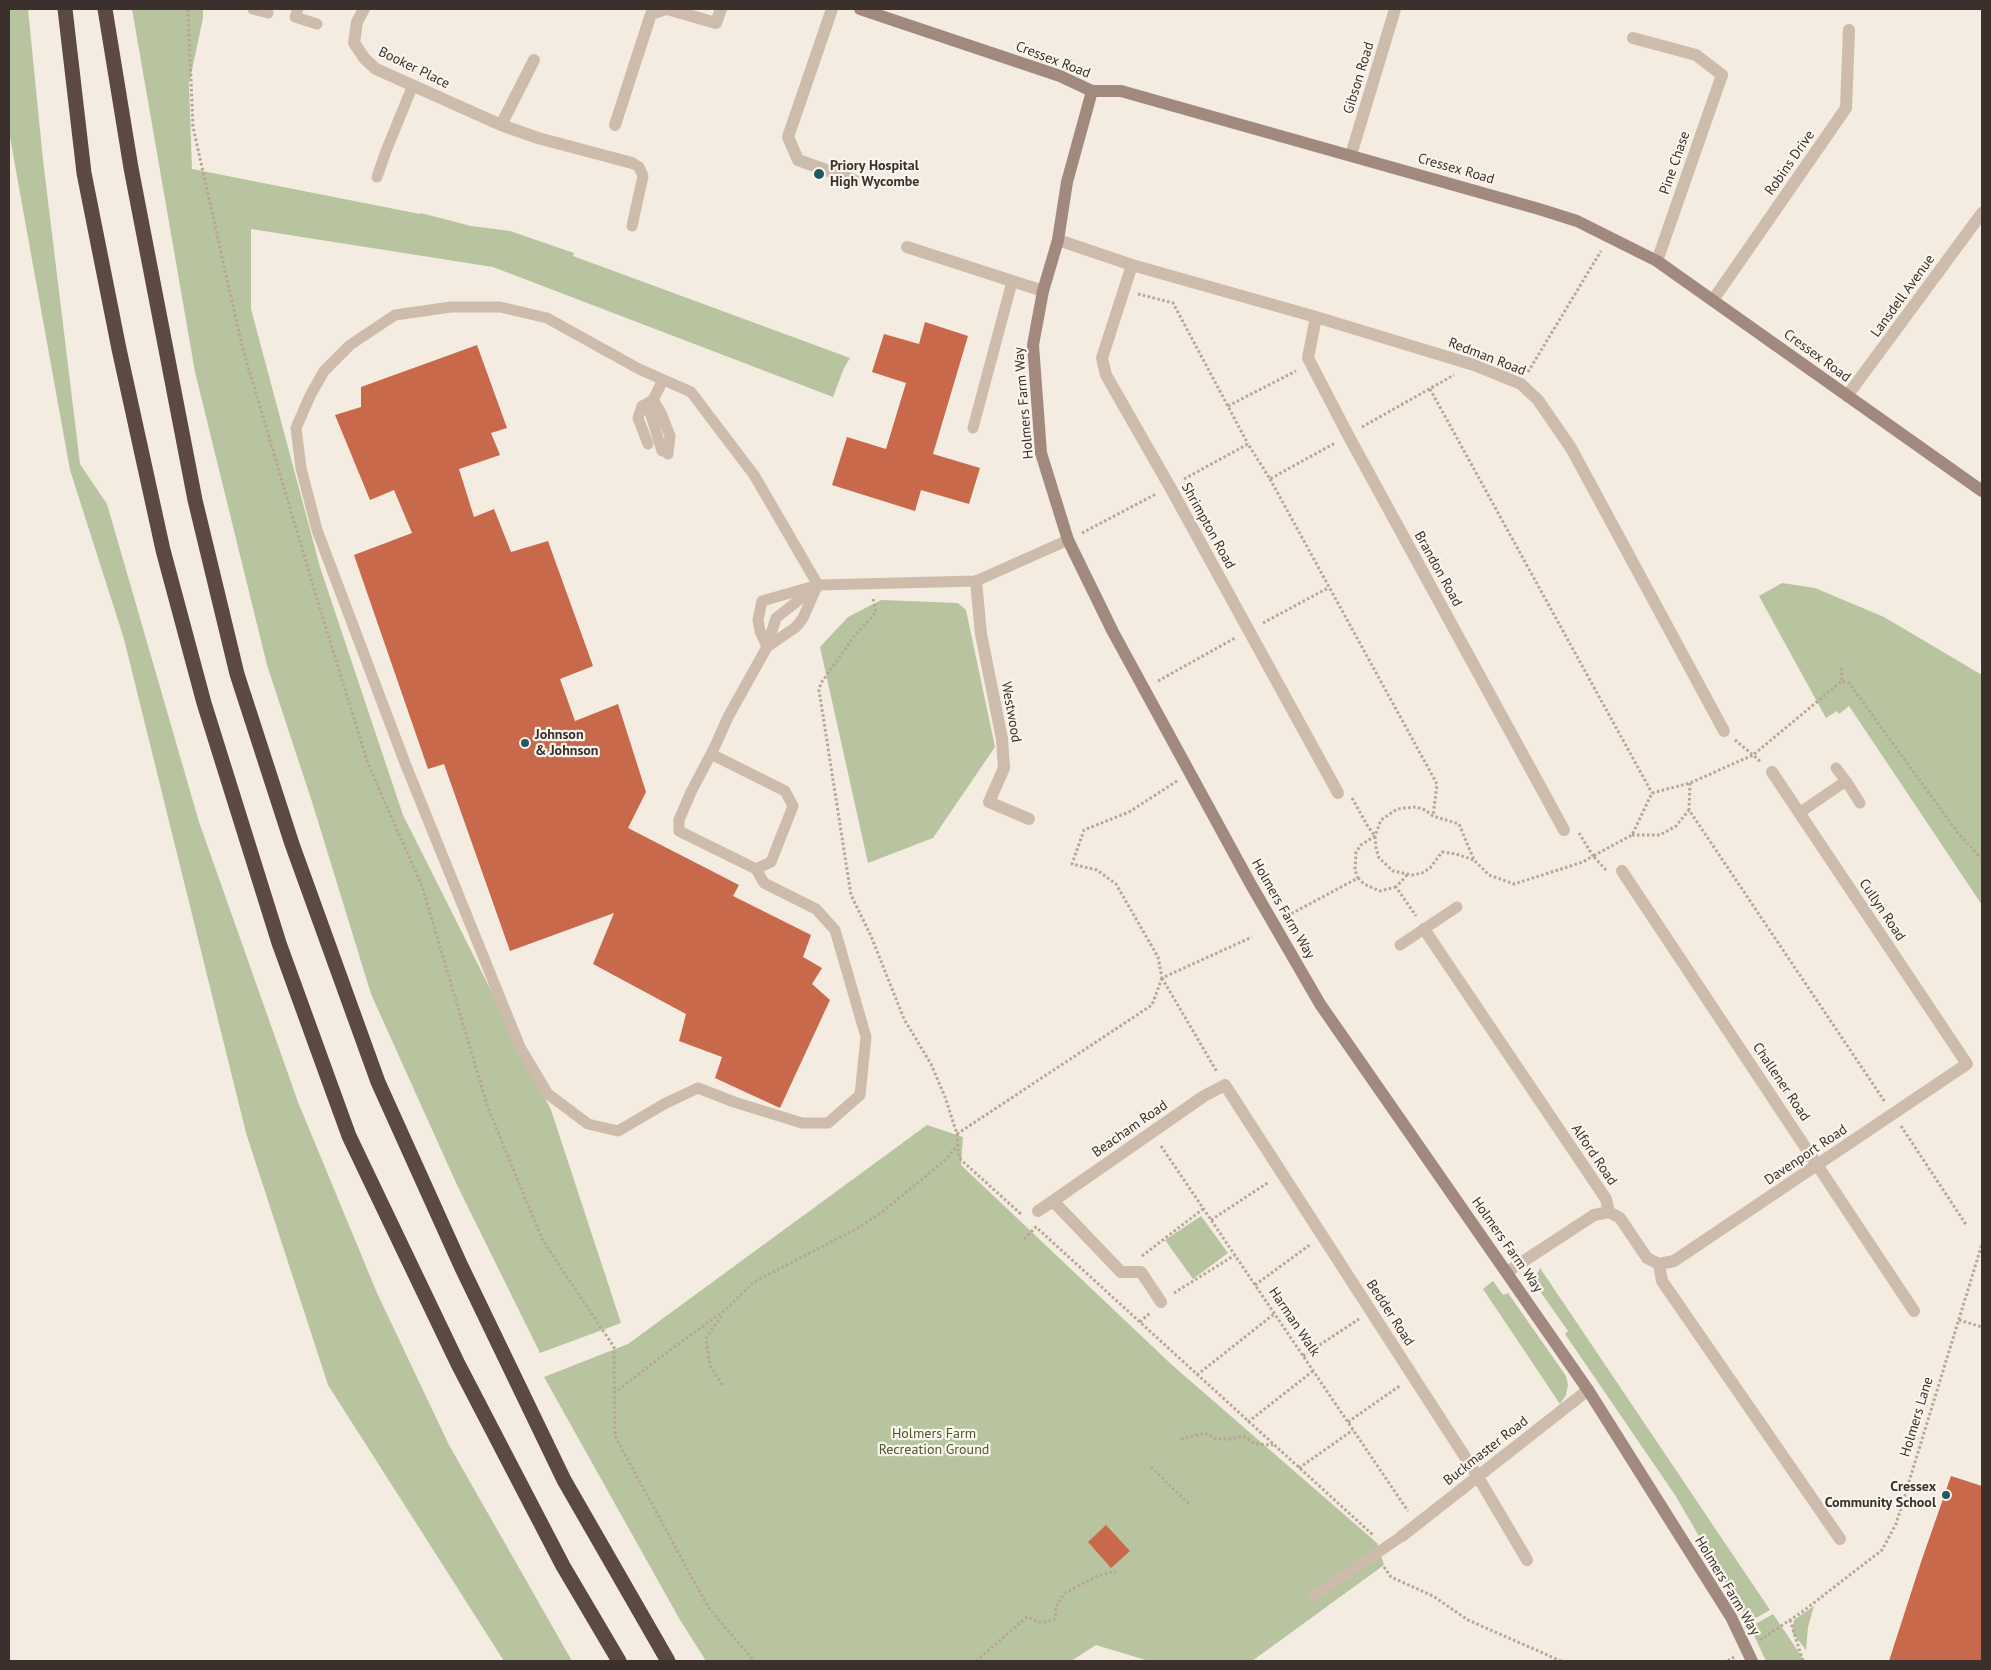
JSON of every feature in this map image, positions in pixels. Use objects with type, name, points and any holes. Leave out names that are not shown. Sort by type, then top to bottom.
[{"type":"highway","points":[[64,9],[84,173],[119,349],[163,550],[204,703],[279,943],[349,1136],[458,1364],[564,1566],[619,1661]]},
{"type":"highway","points":[[105,9],[132,168],[194,500],[237,674],[292,844],[378,1082],[461,1266],[564,1480],[668,1661]]},
{"type":"street","name":"Booker Place","points":[[364,9],[357,22],[354,43],[364,59],[376,69],[501,125],[538,138],[632,163]]},
{"type":"street","points":[[615,126],[651,14],[666,9],[716,23],[721,9]]},
{"type":"street","points":[[832,9],[788,138],[798,160],[854,180]]},
{"type":"street","name":"Cressex Road","points":[[860,9],[1060,76],[1092,91],[1121,91],[1539,209],[1577,222],[1657,261],[1982,491]]},
{"type":"street","name":"Gibson Road","points":[[1351,155],[1395,9]]},
{"type":"street","name":"Robins Drive","points":[[1712,300],[1846,108],[1849,30]]},
{"type":"street","name":"Pine Chase","points":[[1633,38],[1696,55],[1722,75],[1657,261]]},
{"type":"street","points":[[501,125],[534,60]]},
{"type":"street","name":"Holmers Farm Way","points":[[1092,91],[1067,182],[1058,240],[1043,292],[1033,345],[1041,453],[1068,540],[1113,632],[1250,883],[1320,1004],[1508,1272],[1588,1390],[1731,1617],[1748,1649],[1752,1661]]},
{"type":"street","name":"Lansdell Avenue","points":[[1847,396],[1982,213]]},
{"type":"street","name":"Redman Road","points":[[1058,240],[1132,265],[1316,316],[1474,365],[1521,384],[1538,400],[1571,448],[1724,731]]},
{"type":"street","points":[[907,247],[1043,292]]},
{"type":"street","name":"Shrimpton Road","points":[[1132,265],[1102,358],[1106,375],[1170,487],[1338,793]]},
{"type":"street","name":"Brandon Road","points":[[1316,316],[1308,358],[1348,436],[1564,830]]},
{"type":"street","name":"Westwood","points":[[976,581],[981,634],[1002,738],[1004,768],[989,802],[1029,819]]},
{"type":"street","name":"Cullyn Road","points":[[1772,772],[1967,1064]]},
{"type":"street","name":"Challener Road","points":[[1622,871],[1914,1311]]},
{"type":"street","name":"Alford Road","points":[[1424,929],[1606,1199],[1608,1212],[1620,1218],[1647,1258],[1659,1264]]},
{"type":"street","name":"Davenport Road","points":[[1659,1264],[1674,1261],[1819,1166],[1967,1064]]},
{"type":"street","name":"Beacham Road","points":[[1038,1211],[1204,1096],[1225,1085]]},
{"type":"street","name":"Bedder Road","points":[[1225,1085],[1478,1477],[1527,1560]]},
{"type":"street","points":[[1053,1201],[1120,1272],[1140,1272],[1161,1302]]},
{"type":"street","points":[[1508,1272],[1594,1215],[1608,1212]]},
{"type":"street","points":[[1659,1264],[1662,1281],[1840,1539]]},
{"type":"street","name":"Buckmaster Road","points":[[1402,1536],[1588,1390]]},
{"type":"lane","points":[[255,9],[268,13]]},
{"type":"lane","points":[[298,9],[295,18],[317,24]]},
{"type":"lane","points":[[377,177],[413,86]]},
{"type":"lane","points":[[632,163],[639,167],[643,176],[632,226]]},
{"type":"lane","points":[[973,428],[1012,282]]},
{"type":"lane","points":[[461,307],[500,307],[547,318],[639,369],[691,392],[754,475],[818,585],[776,618],[767,647],[728,717],[691,792],[679,820],[679,831],[756,870],[764,883],[816,909],[835,930],[866,1037],[860,1095],[828,1123],[802,1123],[734,1102],[698,1088],[666,1103],[618,1131],[588,1124],[548,1094],[520,1047],[405,764],[317,530],[301,468],[296,428],[310,396],[324,371],[350,345],[395,315],[461,307]]},
{"type":"lane","points":[[648,444],[638,418],[642,406],[653,400],[663,380]]},
{"type":"lane","points":[[653,400],[661,413],[670,436],[665,452]]},
{"type":"lane","points":[[767,647],[760,631],[758,620],[762,601],[818,585],[976,581],[1068,540]]},
{"type":"lane","points":[[767,647],[796,628],[803,618],[818,585]]},
{"type":"lane","points":[[711,754],[784,792],[793,806],[771,862],[756,870]]},
{"type":"lane","points":[[1836,768],[1860,803]]},
{"type":"lane","points":[[1799,813],[1846,781]]},
{"type":"lane","points":[[1400,944],[1457,908]]},
{"type":"lane","points":[[1314,1596],[1402,1536]]},
{"type":"path","points":[[188,9],[193,127],[242,346],[368,764],[422,886],[488,1108],[543,1241],[614,1347],[615,1436],[708,1607],[754,1661]]},
{"type":"path","points":[[1521,384],[1602,248]]},
{"type":"path","points":[[1124,290],[1173,303],[1248,444],[1270,479],[1437,784],[1433,816]]},
{"type":"path","points":[[1228,406],[1311,363]]},
{"type":"path","points":[[1270,479],[1474,365]]},
{"type":"path","points":[[1430,388],[1652,793]]},
{"type":"path","points":[[1068,540],[1248,444]]},
{"type":"path","points":[[870,584],[876,612],[853,638],[821,683],[819,690],[851,895],[871,936],[904,1020],[931,1064],[945,1098],[957,1134],[959,1158],[1022,1215],[1038,1211]]},
{"type":"path","points":[[1841,668],[1842,681]]},
{"type":"path","points":[[1632,835],[1652,793],[1690,783],[1753,755],[1842,681]]},
{"type":"path","points":[[1842,681],[1849,683],[1958,833],[1982,859]]},
{"type":"path","points":[[1724,731],[1772,772]]},
{"type":"path","points":[[1190,772],[1129,812],[1084,830],[1072,864],[1096,870],[1116,884],[1158,957],[1162,978],[1225,1085]]},
{"type":"path","points":[[1690,783],[1689,810],[1967,1226]]},
{"type":"path","points":[[1338,793],[1351,796],[1366,825],[1375,836]]},
{"type":"path","points":[[1474,860],[1442,852],[1430,868],[1422,873],[1407,875],[1393,871],[1385,865],[1376,848],[1375,836],[1381,820],[1396,809],[1416,807],[1425,810],[1433,816],[1459,824],[1474,860],[1489,874],[1514,884],[1583,862],[1632,835],[1660,835],[1676,826],[1689,810]]},
{"type":"path","points":[[1375,836],[1361,845],[1356,852],[1355,870],[1358,878],[1364,884],[1380,891],[1396,887],[1407,875]]},
{"type":"path","points":[[1593,856],[1607,870],[1622,871]]},
{"type":"path","points":[[1286,916],[1358,878]]},
{"type":"path","points":[[1396,887],[1424,929]]},
{"type":"path","points":[[957,1134],[1152,1005],[1162,978],[1252,937]]},
{"type":"path","name":"Harman Walk","points":[[1152,1133],[1417,1524]]},
{"type":"path","points":[[614,1393],[666,1352],[724,1311],[754,1282],[856,1229],[882,1212],[943,1162],[958,1145]]},
{"type":"path","points":[[1211,1220],[1282,1173]]},
{"type":"path","points":[[1120,1272],[1203,1209]]},
{"type":"path","points":[[1024,1239],[1036,1228],[1374,1536],[1378,1553],[1391,1577],[1433,1596],[1468,1620],[1561,1661]]},
{"type":"path","points":[[1255,1285],[1322,1236]]},
{"type":"path","name":"Holmers Lane","points":[[1748,1649],[1790,1620],[1882,1550],[1896,1524],[1982,1244]]},
{"type":"path","points":[[1140,1322],[1161,1302],[1234,1255]]},
{"type":"path","points":[[722,1385],[710,1364],[706,1338],[724,1311]]},
{"type":"path","points":[[1303,1356],[1371,1311]]},
{"type":"path","points":[[1197,1375],[1274,1314]]},
{"type":"path","points":[[1959,1320],[1982,1328]]},
{"type":"path","points":[[1248,1422],[1313,1370]]},
{"type":"path","points":[[1348,1422],[1413,1377]]},
{"type":"path","points":[[1299,1468],[1353,1430]]},
{"type":"path","points":[[1181,1439],[1205,1433],[1216,1439],[1230,1439],[1243,1436],[1256,1444],[1274,1444]]},
{"type":"path","points":[[1151,1467],[1190,1505]]},
{"type":"path","points":[[976,1661],[1027,1617],[1039,1622],[1055,1619],[1056,1606],[1064,1593],[1097,1576],[1116,1571]]},
{"type":"path","points":[[1790,1620],[1804,1661]]},
{"type":"green space","points":[[9,9],[28,9],[43,160],[80,464],[107,504],[199,822],[298,1102],[377,1293],[449,1445],[572,1661],[504,1661],[328,1385],[246,1133],[124,639],[70,470],[9,132]]},
{"type":"green space","points":[[132,9],[203,9],[203,18],[189,84],[192,169],[421,213],[471,226],[510,231],[574,253],[573,256],[850,358],[844,368],[833,397],[493,267],[251,229],[251,309],[320,567],[403,815],[551,1110],[621,1323],[540,1353],[457,1185],[371,994],[313,805],[267,665],[195,372]]},
{"type":"green space","points":[[1782,583],[1815,588],[1884,617],[1982,675],[1982,905],[1849,706],[1839,714],[1837,711],[1826,718],[1759,596]]},
{"type":"green space","points":[[881,600],[958,603],[966,610],[995,747],[933,838],[868,863],[820,647],[848,617]]},
{"type":"green space","name":"Holmers Farm Recreation Ground","points":[[927,1125],[963,1137],[961,1165],[1172,1365],[1377,1543],[1384,1565],[1252,1661],[1149,1661],[1096,1645],[1071,1661],[706,1661],[680,1620],[544,1377],[628,1344]]},
{"type":"green space","points":[[1201,1216],[1228,1253],[1193,1279],[1165,1240]]},
{"type":"green space","points":[[1540,1268],[1770,1610],[1749,1622],[1675,1495],[1565,1334],[1568,1331],[1537,1287],[1535,1278]]},
{"type":"green space","points":[[1493,1281],[1503,1295],[1508,1293],[1566,1376],[1568,1385],[1566,1395],[1560,1404],[1483,1289]]},
{"type":"green space","points":[[1814,1606],[1808,1627],[1806,1650],[1792,1632],[1794,1620]]},
{"type":"green space","points":[[1773,1614],[1804,1661],[1766,1661],[1750,1627]]},
{"type":"building","points":[[925,322],[968,336],[933,454],[980,468],[969,504],[921,490],[915,511],[832,485],[847,437],[886,449],[906,383],[872,372],[884,334],[919,344]]},
{"type":"building","name":"Johnson & Johnson","points":[[477,345],[507,428],[491,433],[500,455],[459,469],[474,517],[494,509],[511,552],[548,541],[593,666],[560,679],[575,721],[618,704],[646,792],[628,828],[739,885],[733,896],[811,935],[803,957],[822,968],[812,984],[830,1000],[780,1108],[715,1078],[722,1057],[679,1041],[686,1014],[593,964],[614,913],[510,951],[444,764],[428,769],[354,555],[412,533],[394,490],[370,500],[335,415],[361,407],[361,387]]},
{"type":"building","points":[[1951,1476],[1982,1486],[1982,1661],[1889,1661],[1921,1562]]},
{"type":"building","points":[[1106,1525],[1130,1551],[1111,1568],[1088,1542]]},
{"type":"place","name":"Priory Hospital High Wycombe","points":[[819,174]]},
{"type":"place","name":"Johnson & Johnson","points":[[525,743]]},
{"type":"place","name":"Cressex Community School","points":[[1946,1495]]}]
